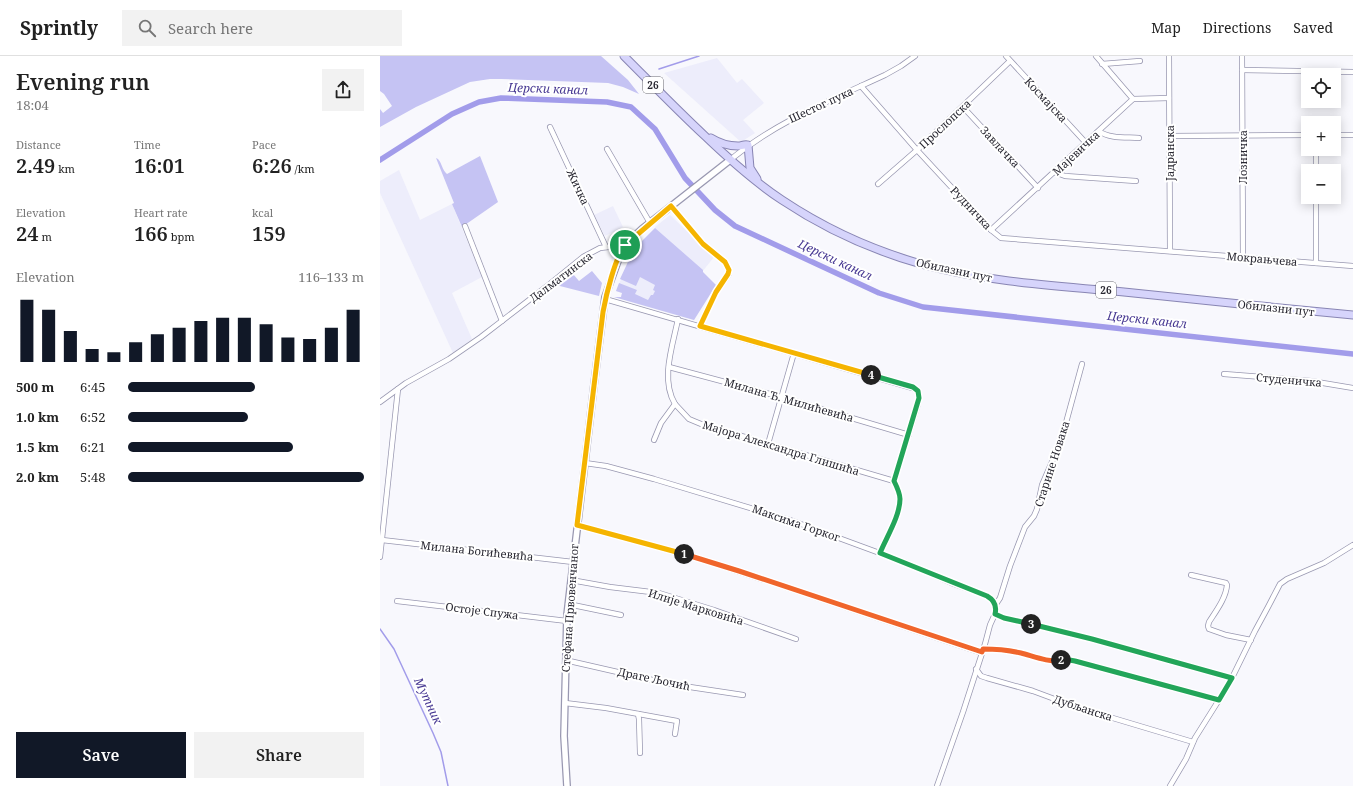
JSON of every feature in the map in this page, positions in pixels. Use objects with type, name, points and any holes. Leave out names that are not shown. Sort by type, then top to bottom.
[{"type":"main road","name":"Обилазни пут","points":[[624,56],[730,160],[760,185],[796,209],[843,234],[893,255],[937,268],[983,277],[1353,315]]},
{"type":"main road","points":[[706,137],[728,145],[748,145],[750,168],[760,185]]},
{"type":"street","name":"Шестог пука","points":[[730,160],[748,145],[784,122],[885,75],[915,56]]},
{"type":"street","name":"Космајска","points":[[1006,56],[1086,143]]},
{"type":"street","points":[[1096,56],[1133,99],[1169,98]]},
{"type":"street","name":"Јадранска","points":[[1169,56],[1170,250]]},
{"type":"street","name":"Лозничка","points":[[1242,56],[1243,257]]},
{"type":"street","name":"Прослопска","points":[[878,184],[917,150],[1010,61]]},
{"type":"street","points":[[1102,64],[1140,61]]},
{"type":"street","points":[[1242,70],[1353,72]]},
{"type":"street","name":"Рудничка","points":[[861,86],[917,150],[991,230],[1001,238],[1170,250]]},
{"type":"street","name":"Мајевичка","points":[[991,230],[1133,99]]},
{"type":"street","name":"Завлачка","points":[[963,107],[1038,188]]},
{"type":"street","name":"Жичка","points":[[550,127],[606,247]]},
{"type":"street","points":[[1099,131],[1102,134],[1109,136],[1139,138]]},
{"type":"street","points":[[1341,134],[1353,135]]},
{"type":"street","points":[[1170,136],[1301,135]]},
{"type":"street","points":[[607,149],[650,223]]},
{"type":"street","name":"Стефана Првовенчаног","points":[[567,786],[564,736],[564,702],[568,604],[605,299],[620,254],[625,245],[671,206],[730,160]]},
{"type":"street","points":[[1054,172],[1065,176],[1136,181]]},
{"type":"street","points":[[1316,204],[1316,263]]},
{"type":"street","points":[[671,206],[703,244],[725,262],[729,270],[711,301],[700,326]]},
{"type":"street","points":[[465,226],[502,321]]},
{"type":"street","name":"Далматинска","points":[[380,402],[398,389],[448,359],[502,321],[546,288],[583,257],[606,247],[625,245]]},
{"type":"street","name":"Мокрањчева","points":[[1170,250],[1353,266]]},
{"type":"street","points":[[605,299],[916,389],[919,394],[918,404],[894,481],[899,492],[900,503],[895,519],[880,553]]},
{"type":"street","points":[[654,440],[661,423],[675,404],[670,391],[669,367],[678,319]]},
{"type":"street","points":[[768,444],[794,353]]},
{"type":"street","name":"Старине Новака","points":[[937,786],[963,712],[991,621],[995,614],[996,606],[1010,566],[1025,526],[1034,516],[1037,509],[1042,485],[1061,441],[1082,364]]},
{"type":"street","name":"Милана Ђ. Милићевића","points":[[669,367],[781,397],[909,435]]},
{"type":"street","name":"Студеничка","points":[[1224,374],[1311,381],[1353,388]]},
{"type":"street","points":[[380,556],[398,389]]},
{"type":"street","name":"Мајора Александра Глишића","points":[[675,404],[685,415],[697,423],[894,481]]},
{"type":"street","name":"Максима Горког","points":[[585,463],[626,471],[790,520],[880,553],[987,596],[992,599],[996,606]]},
{"type":"street","points":[[577,525],[660,546],[702,559],[983,651],[997,649],[1053,661],[1064,659],[1075,661],[1219,700]]},
{"type":"street","name":"Милана Богићевића","points":[[382,540],[573,562]]},
{"type":"street","points":[[1170,786],[1186,759],[1193,742],[1232,678],[1280,584],[1287,579],[1324,563],[1353,545]]},
{"type":"street","points":[[1191,575],[1226,583],[1227,585],[1225,594],[1209,622],[1209,629],[1226,635],[1251,640]]},
{"type":"street","name":"Илије Марковића","points":[[571,580],[610,587],[659,593],[709,608],[796,639]]},
{"type":"street","name":"Остоје Спужа","points":[[397,601],[567,621]]},
{"type":"street","points":[[568,604],[621,615]]},
{"type":"street","points":[[995,614],[1004,618],[1092,639],[1232,678]]},
{"type":"street","name":"Драге Љочић","points":[[565,660],[670,684],[743,695]]},
{"type":"street","name":"Дубљанска","points":[[976,669],[981,676],[1033,691],[1076,707],[1193,742]]},
{"type":"street","points":[[564,702],[579,703],[677,721],[675,734]]},
{"type":"street","points":[[638,714],[640,753]]},
{"type":"shaded area","points":[[380,56],[601,56],[628,80],[639,94],[623,87],[608,83],[490,79],[470,82],[416,107],[380,127],[380,109],[383,113],[392,106],[384,94],[380,91]]},
{"type":"shaded area","points":[[717,58],[737,83],[742,79],[764,103],[743,120],[755,133],[741,142],[664,73]]},
{"type":"shaded area","points":[[480,156],[498,202],[462,227],[452,204],[454,203],[436,158],[447,174]]},
{"type":"shaded area","points":[[399,170],[420,220],[452,204],[482,277],[452,293],[472,339],[453,353],[380,193],[380,181]]},
{"type":"shaded area","points":[[613,206],[623,227],[605,236],[594,215]]},
{"type":"shaded area","points":[[670,215],[714,257],[702,272],[716,285],[694,320],[614,297],[621,297],[622,293],[616,291],[634,249],[655,227]]},
{"type":"shaded area","points":[[655,228],[703,270],[703,272],[716,285],[694,320],[614,297],[621,297],[622,293],[616,291],[619,283],[637,290],[635,294],[648,300],[651,295],[653,295],[655,285],[640,277],[636,286],[620,279],[634,249]]},
{"type":"shaded area","points":[[592,271],[602,283],[599,296],[556,285],[573,274],[579,281]]},
{"type":"waterway","points":[[659,69],[699,56]]},
{"type":"waterway","name":"Церски канал","points":[[380,160],[452,114],[479,102],[501,98],[607,102],[631,107],[655,129],[685,178],[715,210],[735,226],[879,293],[923,307],[1353,354]]},
{"type":"waterway","name":"Мутник","points":[[380,629],[394,649],[433,733],[441,752],[448,786]]},
{"type":"route","points":[[671,206],[703,244],[725,262],[729,268],[728,274],[711,301],[700,326],[913,387],[918,391],[918,404],[894,481],[898,488],[900,503],[895,519],[880,553],[954,584],[990,597],[996,606],[995,614],[1004,618],[1092,639],[1232,678],[1219,700],[1075,661],[1064,659],[1053,661],[997,649],[983,649],[982,652],[660,546],[577,525],[603,312],[608,286],[625,245],[671,206]]}]
